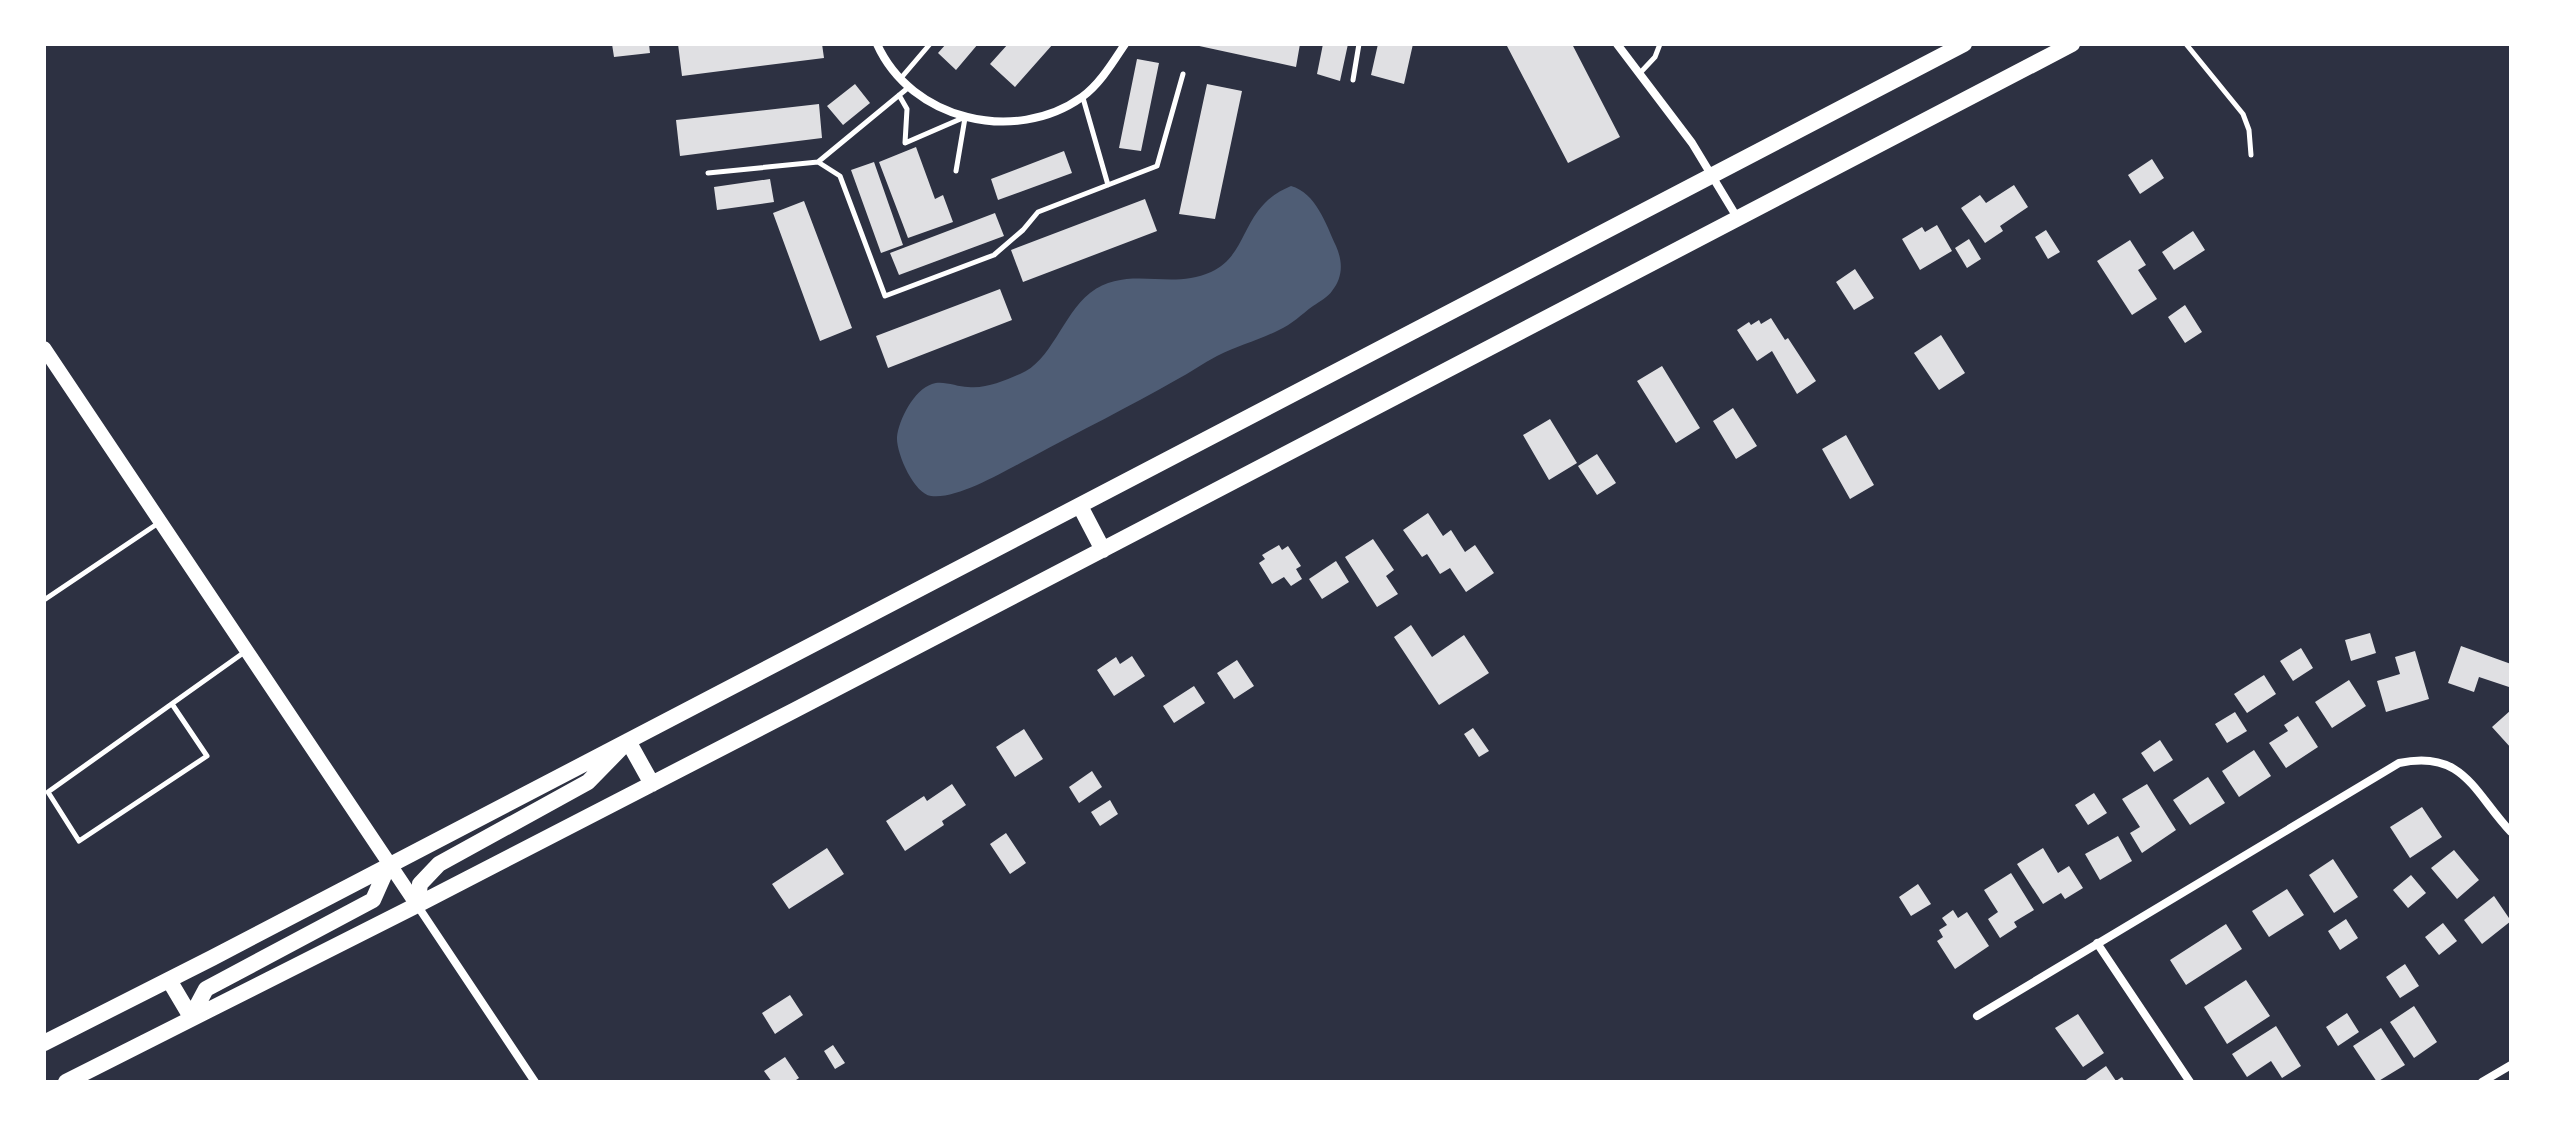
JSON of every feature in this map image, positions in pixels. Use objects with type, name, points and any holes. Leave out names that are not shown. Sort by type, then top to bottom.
[{"type":"main road","points":[[44,1043],[1964,44]]},
{"type":"main road","points":[[66,1082],[652,784],[2072,44]]},
{"type":"main road","points":[[1080,506],[1103,550]]},
{"type":"main road","points":[[628,741],[652,784]]},
{"type":"main road","points":[[417,905],[420,884],[439,864],[588,782],[628,741]]},
{"type":"main road","points":[[191,1017],[206,989],[373,900],[389,864]]},
{"type":"main road","points":[[169,980],[191,1017]]},
{"type":"street","points":[[877,44],[909,87],[948,113],[989,122],[1037,117],[1082,97],[1099,81],[1125,44]]},
{"type":"street","points":[[1617,44],[1692,143],[1738,219]]},
{"type":"street","points":[[44,348],[535,1082]]},
{"type":"street","points":[[1977,1016],[2399,763],[2423,759],[2451,766],[2467,777],[2511,832]]},
{"type":"street","points":[[2097,943],[2190,1082]]},
{"type":"street","points":[[2482,1082],[2511,1065]]},
{"type":"lane","points":[[901,78],[930,44]]},
{"type":"lane","points":[[1353,80],[1359,44]]},
{"type":"lane","points":[[1639,74],[1655,57],[1660,44]]},
{"type":"lane","points":[[2186,44],[2243,114],[2249,130],[2251,155]]},
{"type":"lane","points":[[818,162],[840,176],[885,296],[994,255],[1038,212],[1157,166],[1183,74]]},
{"type":"lane","points":[[708,173],[818,162],[909,87]]},
{"type":"lane","points":[[899,95],[907,109],[905,143],[965,117]]},
{"type":"lane","points":[[1082,97],[1108,185]]},
{"type":"lane","points":[[956,171],[965,117]]},
{"type":"lane","points":[[44,600],[160,522]]},
{"type":"lane","points":[[172,704],[207,756],[79,841],[48,792],[172,704],[247,651]]},
{"type":"water","points":[[1291,186],[1314,202],[1338,252],[1340,275],[1336,286],[1326,297],[1283,328],[1217,356],[983,482],[942,496],[925,494],[918,488],[903,462],[897,437],[904,414],[925,387],[936,383],[988,386],[1031,368],[1049,349],[1081,302],[1104,285],[1119,280],[1180,279],[1211,272],[1234,253],[1265,203]]},
{"type":"building","points":[[612,44],[649,44],[650,53],[614,57]]},
{"type":"building","points":[[678,44],[822,44],[824,58],[682,76]]},
{"type":"building","points":[[946,44],[978,44],[956,70],[938,53]]},
{"type":"building","points":[[1008,44],[1053,44],[1015,87],[990,64]]},
{"type":"building","points":[[1190,44],[1300,44],[1296,67]]},
{"type":"building","points":[[1323,44],[1348,44],[1340,81],[1317,74]]},
{"type":"building","points":[[1378,44],[1413,44],[1404,84],[1371,75]]},
{"type":"building","points":[[1572,44],[1620,137],[1568,163],[1507,46]]},
{"type":"building","points":[[1137,59],[1159,63],[1141,151],[1119,148]]},
{"type":"building","points":[[855,84],[870,103],[843,125],[827,106]]},
{"type":"building","points":[[1207,84],[1242,91],[1215,219],[1179,214]]},
{"type":"building","points":[[819,104],[822,138],[680,156],[676,120]]},
{"type":"building","points":[[916,147],[935,199],[943,195],[953,222],[908,238],[879,162]]},
{"type":"building","points":[[1064,151],[1072,173],[998,200],[991,179]]},
{"type":"building","points":[[2152,159],[2164,178],[2140,194],[2128,175]]},
{"type":"building","points":[[874,162],[903,245],[881,253],[851,170]]},
{"type":"building","points":[[770,179],[774,202],[717,210],[714,187]]},
{"type":"building","points":[[2014,185],[2028,207],[2000,226],[2003,231],[1985,243],[1961,208],[1980,195],[1986,203]]},
{"type":"building","points":[[1145,199],[1157,231],[1023,282],[1011,250]]},
{"type":"building","points":[[804,201],[852,328],[820,341],[773,213]]},
{"type":"building","points":[[995,213],[1004,236],[899,275],[890,253]]},
{"type":"building","points":[[1937,225],[1952,251],[1920,270],[1902,239],[1922,227],[1925,232]]},
{"type":"building","points":[[2046,230],[2060,252],[2048,259],[2035,237]]},
{"type":"building","points":[[2193,231],[2205,250],[2174,270],[2162,252]]},
{"type":"building","points":[[1969,239],[1981,259],[1967,268],[1955,248]]},
{"type":"building","points":[[2130,240],[2146,265],[2138,270],[2157,299],[2132,315],[2097,261]]},
{"type":"building","points":[[1855,269],[1874,298],[1854,310],[1836,282]]},
{"type":"building","points":[[1000,289],[1012,320],[888,368],[876,336]]},
{"type":"building","points":[[2185,305],[2202,332],[2185,343],[2168,317]]},
{"type":"building","points":[[1771,318],[1816,381],[1797,394],[1772,351],[1757,361],[1737,330],[1749,322],[1751,325],[1759,320],[1761,324]]},
{"type":"building","points":[[1941,335],[1965,373],[1939,390],[1914,353]]},
{"type":"building","points":[[1662,366],[1700,428],[1676,443],[1637,381]]},
{"type":"building","points":[[1733,408],[1757,446],[1736,459],[1713,421]]},
{"type":"building","points":[[1550,419],[1577,463],[1549,480],[1523,435]]},
{"type":"building","points":[[1846,435],[1874,485],[1850,499],[1822,449]]},
{"type":"building","points":[[1597,454],[1616,483],[1597,495],[1578,466]]},
{"type":"building","points":[[1428,513],[1443,536],[1451,530],[1465,552],[1475,545],[1494,573],[1466,592],[1450,568],[1440,574],[1427,554],[1422,557],[1403,530]]},
{"type":"building","points":[[1373,539],[1394,570],[1386,576],[1398,594],[1377,607],[1345,557]]},
{"type":"building","points":[[1279,545],[1282,550],[1288,546],[1301,566],[1296,569],[1302,579],[1291,586],[1284,577],[1272,584],[1259,563],[1265,559],[1262,555]]},
{"type":"building","points":[[1336,561],[1349,582],[1322,599],[1309,579]]},
{"type":"building","points":[[1411,625],[1432,657],[1464,635],[1489,673],[1439,705],[1394,637]]},
{"type":"building","points":[[2370,633],[2376,653],[2351,661],[2345,640]]},
{"type":"building","points":[[2461,646],[2511,664],[2509,687],[2479,677],[2474,692],[2448,683]]},
{"type":"building","points":[[2301,648],[2313,668],[2293,681],[2280,661]]},
{"type":"building","points":[[2415,651],[2429,699],[2386,712],[2377,681],[2400,674],[2395,657]]},
{"type":"building","points":[[1132,656],[1145,676],[1114,696],[1097,670],[1116,657],[1120,664]]},
{"type":"building","points":[[1237,660],[1254,686],[1234,699],[1217,673]]},
{"type":"building","points":[[2264,675],[2276,694],[2247,713],[2234,694]]},
{"type":"building","points":[[2349,680],[2366,706],[2332,728],[2315,702]]},
{"type":"building","points":[[1194,686],[1205,703],[1174,723],[1163,706]]},
{"type":"building","points":[[2511,710],[2511,748],[2492,727]]},
{"type":"building","points":[[2235,712],[2247,731],[2227,743],[2215,724]]},
{"type":"building","points":[[2298,716],[2318,747],[2286,768],[2269,743],[2288,731],[2284,725]]},
{"type":"building","points":[[1473,728],[1489,751],[1479,757],[1464,734]]},
{"type":"building","points":[[1024,729],[1043,759],[1015,777],[996,747]]},
{"type":"building","points":[[2160,740],[2173,760],[2154,772],[2141,753]]},
{"type":"building","points":[[2254,750],[2271,776],[2239,797],[2222,771]]},
{"type":"building","points":[[1092,771],[1102,787],[1079,803],[1069,787]]},
{"type":"building","points":[[2208,777],[2225,803],[2190,825],[2173,800]]},
{"type":"building","points":[[952,784],[966,805],[942,821],[944,825],[905,851],[886,821],[924,796],[927,801]]},
{"type":"building","points":[[2147,784],[2176,830],[2142,853],[2130,833],[2140,827],[2122,799]]},
{"type":"building","points":[[2094,793],[2107,813],[2088,825],[2075,805]]},
{"type":"building","points":[[1110,800],[1118,814],[1100,826],[1091,812]]},
{"type":"building","points":[[2422,807],[2442,837],[2410,858],[2390,827]]},
{"type":"building","points":[[1006,833],[1026,863],[1010,874],[990,844]]},
{"type":"building","points":[[2118,836],[2132,861],[2100,880],[2085,854]]},
{"type":"building","points":[[827,848],[844,874],[789,909],[772,884]]},
{"type":"building","points":[[2043,848],[2058,873],[2069,866],[2083,888],[2065,899],[2061,893],[2043,904],[2017,864]]},
{"type":"building","points":[[2454,850],[2479,880],[2457,899],[2431,868]]},
{"type":"building","points":[[2333,859],[2358,897],[2334,913],[2309,875]]},
{"type":"building","points":[[2011,873],[2034,910],[2014,922],[2017,927],[2000,938],[1988,919],[1998,912],[1984,890]]},
{"type":"building","points":[[2411,875],[2426,893],[2408,908],[2393,890]]},
{"type":"building","points":[[1918,884],[1931,904],[1911,916],[1899,897]]},
{"type":"building","points":[[2287,889],[2304,915],[2269,937],[2252,911]]},
{"type":"building","points":[[2494,896],[2511,921],[2482,944],[2464,920]]},
{"type":"building","points":[[1953,910],[1958,918],[1967,912],[1989,946],[1955,969],[1937,941],[1943,937],[1939,930],[1947,925],[1942,918]]},
{"type":"building","points":[[2346,919],[2358,938],[2340,950],[2328,931]]},
{"type":"building","points":[[2443,923],[2457,941],[2439,955],[2425,937]]},
{"type":"building","points":[[2226,924],[2242,949],[2186,985],[2170,960]]},
{"type":"building","points":[[2405,964],[2419,986],[2400,998],[2386,977]]},
{"type":"building","points":[[2246,980],[2270,1016],[2227,1044],[2204,1007]]},
{"type":"building","points":[[790,995],[803,1015],[775,1034],[762,1013]]},
{"type":"building","points":[[2414,1006],[2437,1042],[2414,1058],[2390,1022]]},
{"type":"building","points":[[2347,1013],[2359,1032],[2338,1046],[2326,1027]]},
{"type":"building","points":[[2078,1014],[2104,1053],[2083,1067],[2055,1028]]},
{"type":"building","points":[[2276,1026],[2301,1066],[2282,1078],[2271,1061],[2247,1077],[2232,1054]]},
{"type":"building","points":[[2381,1028],[2405,1065],[2377,1082],[2353,1046]]},
{"type":"building","points":[[833,1045],[845,1063],[835,1069],[824,1051]]},
{"type":"building","points":[[785,1057],[799,1078],[793,1082],[772,1082],[764,1071]]},
{"type":"building","points":[[2106,1066],[2116,1081],[2122,1077],[2125,1082],[2083,1082]]}]
